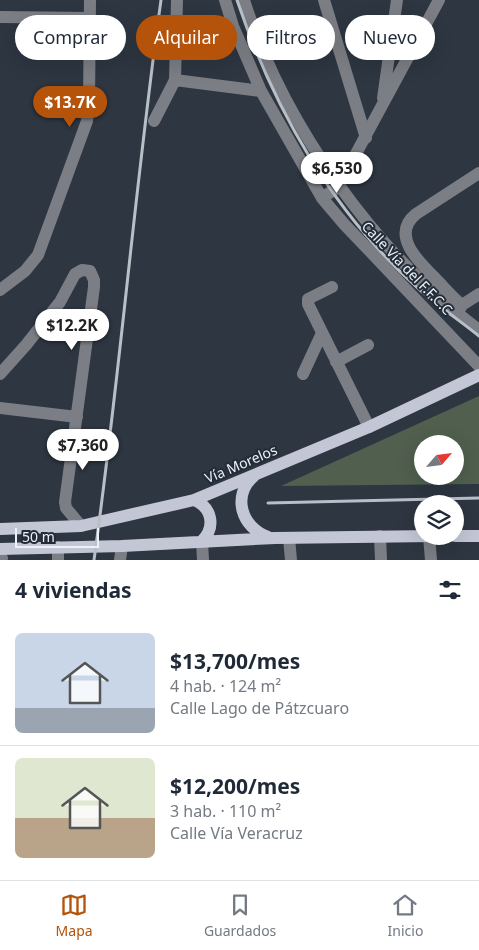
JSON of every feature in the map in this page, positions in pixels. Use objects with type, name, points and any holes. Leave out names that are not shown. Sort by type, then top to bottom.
[{"type":"main road","name":"Vía Morelos","points":[[0,529],[81,526],[194,500],[369,427],[479,375]]},
{"type":"main road","points":[[262,471],[250,479],[246,485],[241,499],[242,513],[249,526],[255,531],[261,535],[275,538]]},
{"type":"main road","points":[[194,500],[203,505],[211,519],[210,529],[202,541]]},
{"type":"main road","points":[[1,555],[58,547],[122,546],[275,538],[414,536]]},
{"type":"main road","points":[[464,536],[479,536]]},
{"type":"street","points":[[90,0],[90,15]]},
{"type":"street","points":[[154,121],[175,80],[177,0]]},
{"type":"street","name":"Calle Vía del F.F.C.C","points":[[225,0],[233,26],[261,90],[322,198],[344,224],[479,366]]},
{"type":"street","name":"Calle Vía del F.F.C.C","points":[[244,0],[253,29],[271,69],[295,114],[338,186],[382,242],[479,330]]},
{"type":"street","points":[[324,0],[366,138]]},
{"type":"street","points":[[382,106],[397,0]]},
{"type":"street","points":[[322,198],[338,186],[366,138],[439,0]]},
{"type":"street","points":[[0,17],[15,17]]},
{"type":"street","points":[[0,290],[25,271],[38,255],[87,121],[90,60]]},
{"type":"street","points":[[175,80],[261,90]]},
{"type":"street","points":[[479,173],[410,219],[406,237],[412,255],[459,310],[479,294]]},
{"type":"street","points":[[0,374],[26,346],[60,302],[75,274],[82,270],[90,271],[94,280],[65,502],[66,508],[81,526]]},
{"type":"street","points":[[332,287],[307,301],[369,427]]},
{"type":"street","points":[[303,374],[322,333]]},
{"type":"street","points":[[336,362],[368,345]]},
{"type":"street","points":[[0,408],[77,418]]},
{"type":"street","points":[[380,536],[382,560]]},
{"type":"street","points":[[289,538],[291,560]]},
{"type":"street","points":[[202,541],[203,560]]},
{"type":"street","points":[[430,545],[431,560]]},
{"type":"street","points":[[120,560],[122,546]]},
{"type":"street","points":[[58,547],[58,560]]},
{"type":"green space","points":[[479,396],[479,484],[464,484],[464,435],[414,435],[414,485],[281,486]]},
{"type":"railway","points":[[94,560],[161,0]]},
{"type":"railway","points":[[237,0],[269,80],[288,119],[333,193],[359,227],[388,259],[426,295],[479,336]]},
{"type":"railway","points":[[268,503],[479,498]]}]
